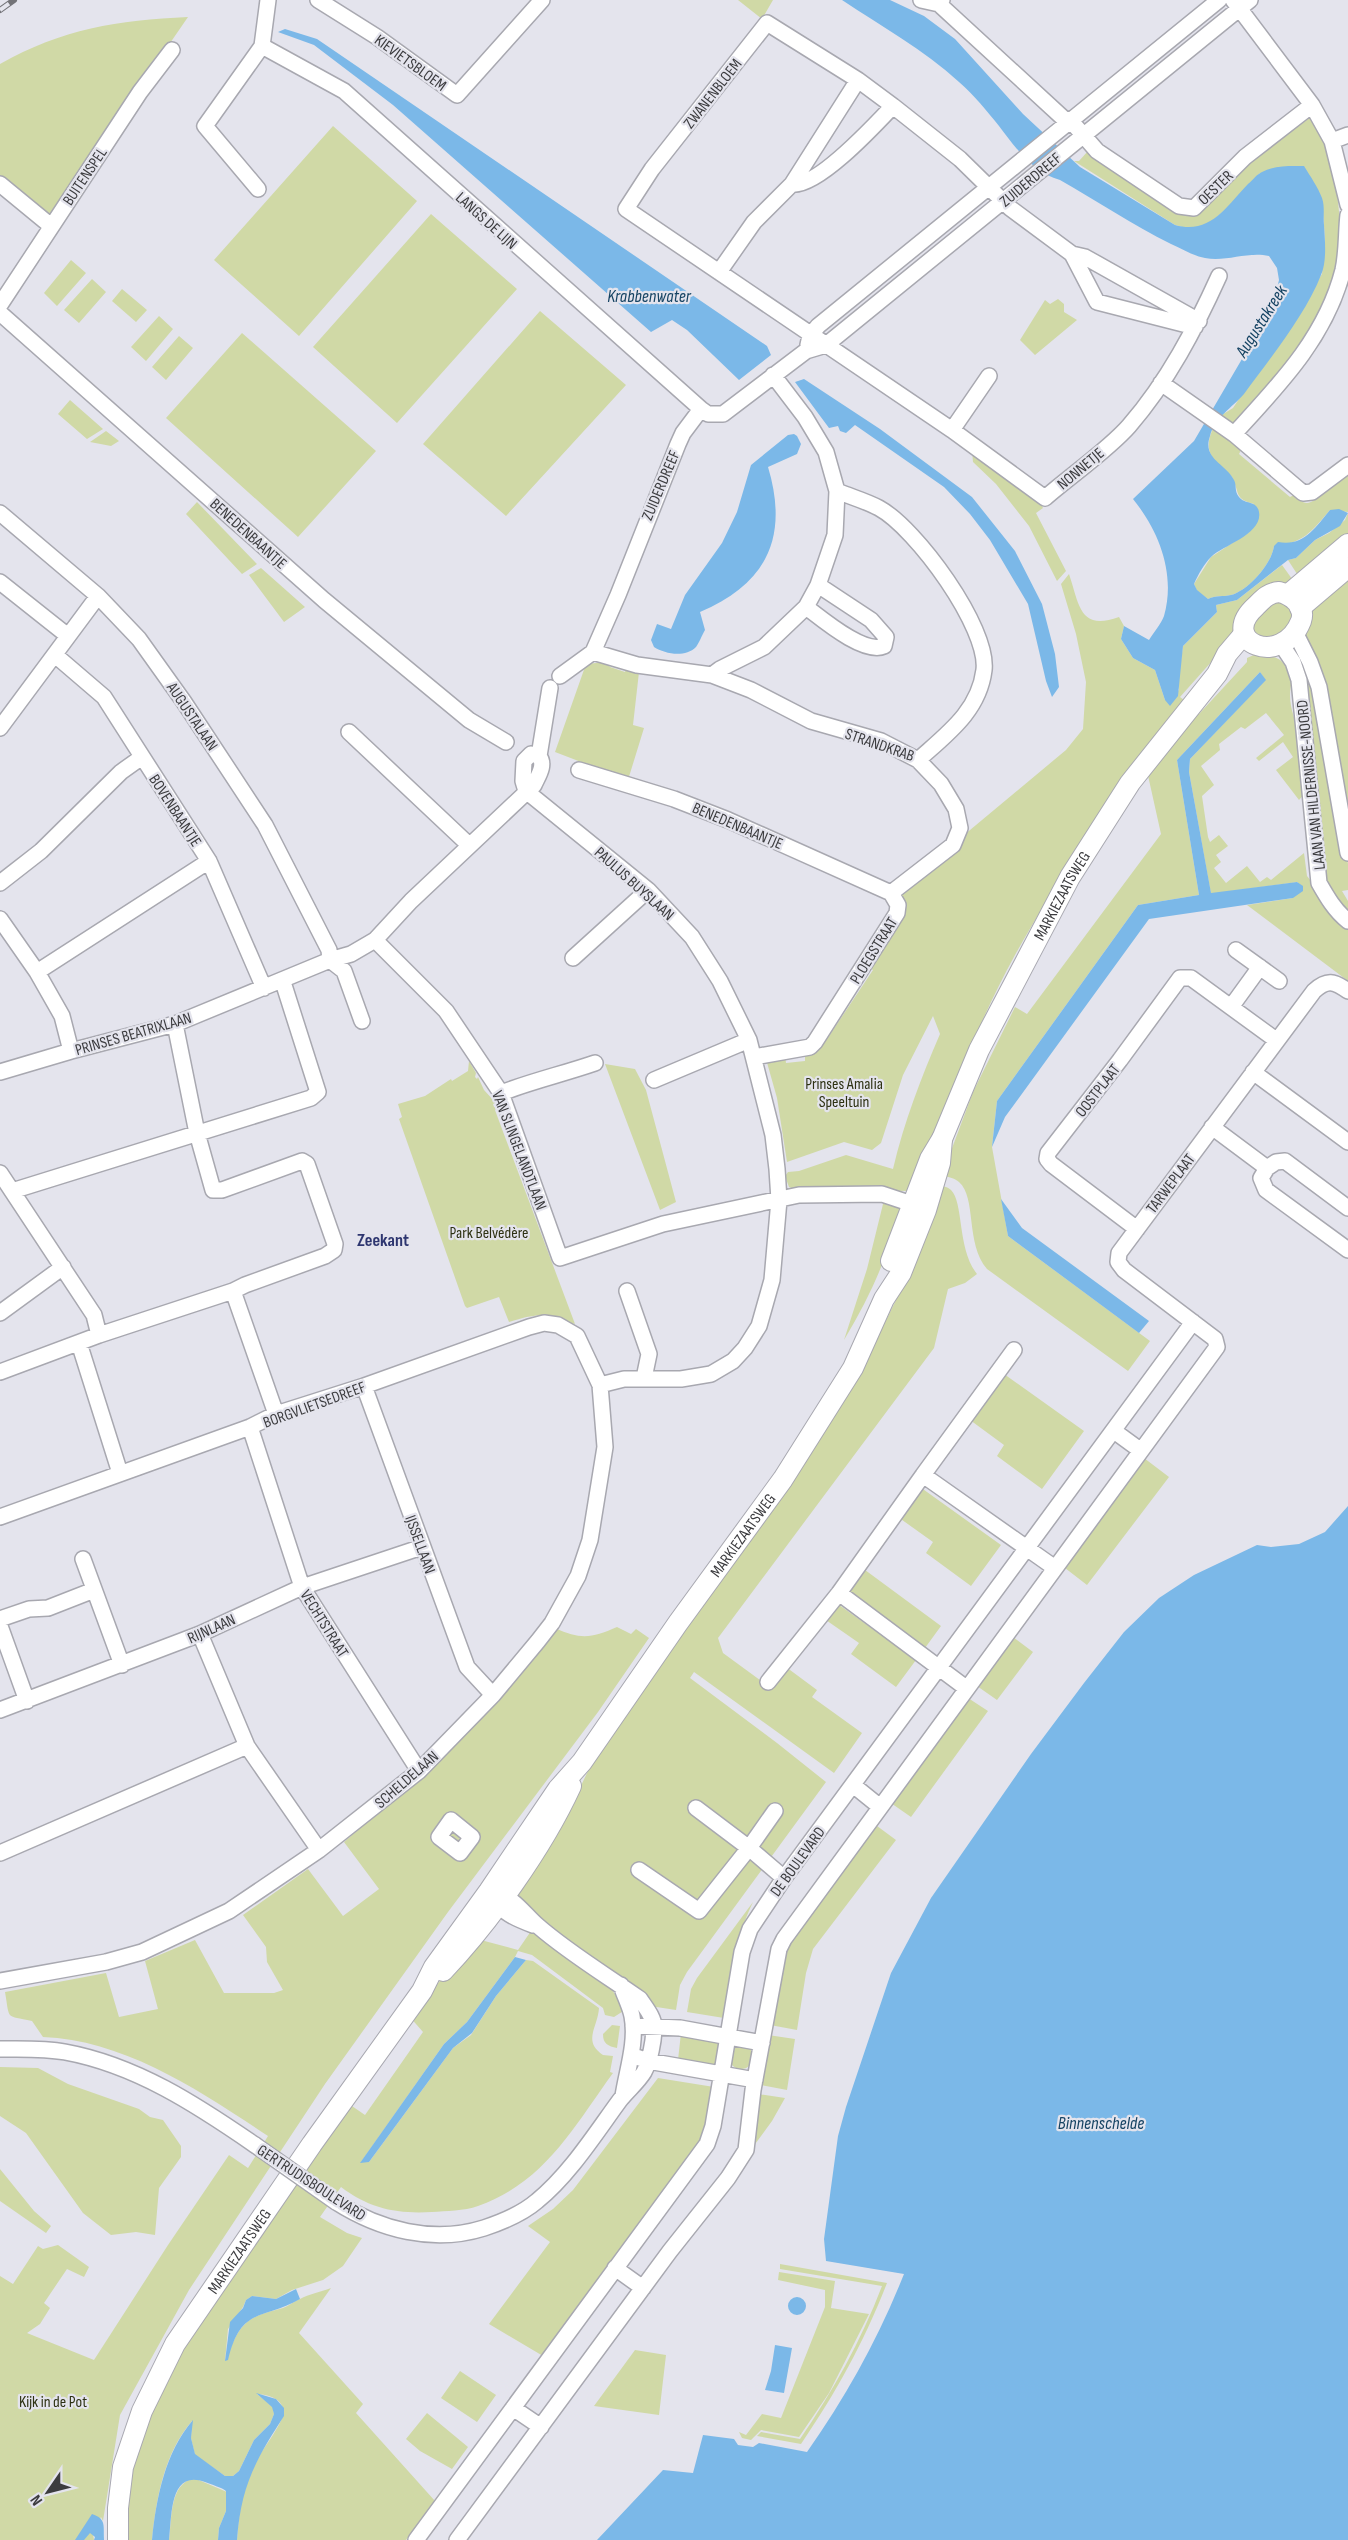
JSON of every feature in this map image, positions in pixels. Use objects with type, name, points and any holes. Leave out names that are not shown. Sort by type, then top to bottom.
[{"type":"main road","points":[[1295,601],[1348,544]]},
{"type":"main road","points":[[1295,601],[1348,567]]},
{"type":"main road","points":[[1273,593],[1295,601],[1301,621],[1288,638],[1275,648],[1264,649],[1250,640],[1242,624],[1245,616],[1267,596],[1273,593]]},
{"type":"main road","name":"MARKIEZAATSWEG","points":[[118,2540],[118,2508],[123,2467],[142,2411],[175,2344],[312,2144],[422,1991],[434,1967],[496,1897],[558,1789],[582,1762],[678,1623],[783,1479],[853,1368],[884,1299],[888,1269],[919,1207],[930,1159],[942,1138],[1000,1007],[1070,878],[1130,783],[1216,675],[1227,654],[1250,640]]},
{"type":"street","points":[[258,189],[205,126],[262,45],[268,0]]},
{"type":"street","name":"KIEVIETSBLOEM","points":[[318,0],[377,37],[457,95],[542,0]]},
{"type":"street","points":[[921,0],[940,2]]},
{"type":"street","name":"ZUIDERDREEF","points":[[593,652],[613,592],[678,444],[701,409],[708,414],[723,414],[773,375],[808,343],[818,326],[991,188],[1219,0]]},
{"type":"street","name":"OESTER","points":[[940,2],[1063,118],[1071,121],[1097,151],[1179,206],[1194,208],[1245,158],[1312,105]]},
{"type":"street","points":[[1241,3],[1312,105],[1332,141],[1348,205]]},
{"type":"street","name":"ZUIDERDREEF","points":[[808,343],[826,345],[1037,174],[1241,3]]},
{"type":"street","name":"ZWANENBLOEM","points":[[808,343],[719,272],[626,209],[652,169],[767,23],[893,106],[952,153],[1003,202],[1072,254]]},
{"type":"street","name":"LANGS DE LIJN","points":[[262,45],[344,90],[701,409]]},
{"type":"street","name":"BUITENSPEL","points":[[0,305],[140,92],[172,50]]},
{"type":"street","points":[[719,272],[754,222],[792,184],[858,81]]},
{"type":"street","points":[[792,184],[798,185],[809,179],[847,153],[893,106]]},
{"type":"street","points":[[1332,141],[1348,135]]},
{"type":"street","points":[[0,184],[51,226]]},
{"type":"street","points":[[1229,430],[1293,369],[1327,316],[1343,268],[1348,214]]},
{"type":"street","points":[[1072,254],[1097,302],[1197,324]]},
{"type":"street","points":[[1072,254],[1085,257],[1197,324]]},
{"type":"street","name":"NONNETJE","points":[[826,345],[952,430],[1045,498],[1127,428],[1161,384],[1197,324],[1219,276]]},
{"type":"street","name":"BENEDENBAANTJE","points":[[0,313],[324,600],[469,720],[506,742]]},
{"type":"street","points":[[712,675],[764,647],[806,606],[818,585],[835,536],[837,491],[826,452],[805,417],[773,375]]},
{"type":"street","points":[[952,430],[990,375]]},
{"type":"street","points":[[1161,384],[1229,430],[1304,493],[1312,492],[1348,465]]},
{"type":"street","name":"STRANDKRAB","points":[[593,652],[637,665],[712,675],[751,690],[811,721],[881,741],[918,760],[969,712],[979,690],[984,668],[978,640],[969,618],[940,568],[910,534],[881,509],[837,491]]},
{"type":"street","name":"AUGUSTALAAN","points":[[0,513],[98,596],[139,639],[184,702],[265,825],[329,950],[330,960],[344,971],[362,1021]]},
{"type":"street","points":[[0,582],[68,636]]},
{"type":"street","points":[[806,606],[842,634],[878,649],[884,646],[886,637],[871,620],[818,585]]},
{"type":"street","points":[[0,728],[6,709],[55,655],[98,596]]},
{"type":"street","points":[[1288,638],[1319,687],[1348,854]]},
{"type":"street","name":"LAAN VAN HILDERNISSE-NOORD","points":[[1288,638],[1299,680],[1319,883],[1341,916],[1348,921]]},
{"type":"street","points":[[375,940],[383,928],[534,785],[540,773],[542,759],[539,756],[555,682],[593,652]]},
{"type":"street","name":"BOVENBAANTJE","points":[[55,655],[104,696],[209,861],[264,988]]},
{"type":"street","points":[[349,732],[469,846]]},
{"type":"street","points":[[0,883],[41,852],[121,772],[142,757]]},
{"type":"street","name":"PLOEGSTRAAT","points":[[754,1057],[810,1047],[815,1042],[897,913],[898,905],[891,893],[953,844],[960,828],[956,809],[941,784],[918,760]]},
{"type":"street","name":"BENEDENBAANTJE","points":[[579,770],[674,799],[728,820],[891,893]]},
{"type":"street","name":"PAULUS BUYSLAAN","points":[[526,791],[648,890],[692,937],[720,981],[749,1040],[772,1135],[779,1200],[772,1280],[759,1326],[745,1348],[733,1361],[711,1374],[681,1379],[624,1378],[600,1384]]},
{"type":"street","points":[[37,972],[209,861]]},
{"type":"street","points":[[573,958],[648,890]]},
{"type":"street","points":[[2,927],[37,972],[62,1016],[71,1051]]},
{"type":"street","name":"PRINSES BEATRIXLAAN","points":[[0,1072],[175,1024],[283,982],[330,960],[351,954],[375,940]]},
{"type":"street","name":"VAN SLINGELANDTLAAN","points":[[375,940],[446,1011],[501,1093],[560,1258],[663,1224],[779,1200]]},
{"type":"street","points":[[1236,950],[1279,981]]},
{"type":"street","points":[[1231,1007],[1260,967]]},
{"type":"street","name":"OOSTPLAAT","points":[[1137,1229],[1051,1164],[1047,1159],[1048,1153],[1180,978],[1191,978],[1276,1040]]},
{"type":"street","points":[[12,1191],[311,1098],[318,1092],[283,982]]},
{"type":"street","name":"TARWEPLAAT","points":[[1188,1318],[1124,1270],[1118,1262],[1119,1253],[1314,991],[1324,982],[1333,982],[1348,991]]},
{"type":"street","points":[[0,1372],[99,1335],[233,1291],[325,1256],[334,1250],[335,1244],[307,1164],[302,1161],[222,1190],[213,1190],[197,1133],[175,1024]]},
{"type":"street","points":[[654,1080],[749,1040]]},
{"type":"street","points":[[501,1093],[538,1079],[563,1074],[595,1063]]},
{"type":"street","points":[[1253,1072],[1348,1142]]},
{"type":"street","points":[[1212,1127],[1268,1167]]},
{"type":"street","points":[[1348,1208],[1285,1161],[1276,1162],[1268,1167],[1261,1178],[1266,1190],[1348,1250]]},
{"type":"street","points":[[0,1173],[94,1315],[99,1335]]},
{"type":"street","points":[[779,1200],[799,1195],[882,1194],[919,1207]]},
{"type":"street","points":[[0,1313],[63,1267]]},
{"type":"street","points":[[233,1291],[276,1414]]},
{"type":"street","points":[[627,1291],[649,1354],[644,1378]]},
{"type":"street","name":"DE BOULEVARD","points":[[422,2538],[513,2408],[707,2144],[713,2126],[742,1952],[750,1929],[784,1878],[940,1667],[1021,1544],[1114,1431],[1188,1318],[1215,1339],[1217,1347],[879,1806],[784,1939],[779,1949],[754,2085],[746,2150],[728,2178],[643,2288],[457,2540]]},
{"type":"street","name":"BORGVLIETSEDREEF","points":[[0,1516],[250,1427],[276,1414],[544,1323],[558,1325],[577,1336],[600,1384]]},
{"type":"street","points":[[79,1343],[120,1473]]},
{"type":"street","points":[[768,1682],[838,1593],[1014,1350]]},
{"type":"street","name":"SCHELDELAAN","points":[[0,1981],[106,1962],[142,1952],[229,1911],[320,1850],[419,1771],[493,1695],[552,1623],[578,1576],[590,1540],[604,1447],[600,1384]]},
{"type":"street","name":"IJSSELLAAN","points":[[364,1386],[467,1667],[493,1695]]},
{"type":"street","name":"VECHTSTRAAT","points":[[250,1427],[302,1587],[419,1771]]},
{"type":"street","points":[[1114,1431],[1140,1450]]},
{"type":"street","points":[[923,1475],[1055,1568]]},
{"type":"street","name":"RIJNLAAN","points":[[0,1710],[200,1634],[302,1587],[422,1547]]},
{"type":"street","points":[[83,1559],[122,1665]]},
{"type":"street","points":[[0,1620],[29,1609],[48,1608],[94,1590]]},
{"type":"street","points":[[838,1593],[966,1688]]},
{"type":"street","points":[[0,1626],[27,1701]]},
{"type":"street","points":[[200,1634],[247,1746],[320,1850]]},
{"type":"street","points":[[0,1853],[247,1746]]},
{"type":"street","points":[[853,1785],[879,1806]]},
{"type":"street","points":[[696,1808],[784,1878]]},
{"type":"street","points":[[639,1869],[699,1911],[775,1811]]},
{"type":"street","points":[[496,1897],[518,1920],[538,1927],[640,1999],[654,2026]]},
{"type":"street","name":"GERTRUDISBOULEVARD","points":[[621,1985],[632,2015],[633,2026],[631,2055],[623,2096]]},
{"type":"street","points":[[633,2026],[680,2028],[762,2043]]},
{"type":"street","name":"GERTRUDISBOULEVARD","points":[[0,2049],[64,2052],[120,2068],[178,2095],[336,2202],[366,2219],[401,2231],[423,2235],[454,2234],[483,2229],[511,2218],[535,2203],[560,2180],[623,2096],[644,2072],[654,2026]]},
{"type":"street","points":[[631,2055],[720,2079],[754,2085]]},
{"type":"street","points":[[615,2268],[643,2288]]},
{"type":"street","points":[[513,2408],[542,2427]]},
{"type":"green space","points":[[738,0],[773,0],[762,19]]},
{"type":"green space","points":[[188,17],[49,219],[0,180],[0,64],[46,42],[91,28]]},
{"type":"green space","points":[[1311,117],[1326,145],[1336,185],[1340,220],[1336,267],[1324,313],[1291,366],[1236,426],[1220,416],[1233,408],[1322,274],[1325,239],[1322,199],[1260,173],[1214,219],[1206,225],[1193,229],[1175,225],[1074,161],[1079,161],[1088,151],[1183,211]]},
{"type":"green space","points":[[333,126],[417,201],[299,336],[214,260]]},
{"type":"green space","points":[[431,214],[517,289],[397,423],[313,347]]},
{"type":"green space","points":[[71,260],[86,273],[57,306],[44,293]]},
{"type":"green space","points":[[92,279],[106,292],[79,323],[64,310]]},
{"type":"green space","points":[[122,289],[147,310],[136,322],[112,301]]},
{"type":"green space","points":[[1058,299],[1064,304],[1064,312],[1077,320],[1035,355],[1020,340],[1045,300],[1050,304]]},
{"type":"green space","points":[[540,311],[626,385],[506,516],[423,444]]},
{"type":"green space","points":[[159,316],[173,329],[146,361],[131,347]]},
{"type":"green space","points":[[242,333],[376,451],[298,537],[166,418]]},
{"type":"green space","points":[[179,336],[193,348],[166,380],[152,367]]},
{"type":"green space","points":[[70,400],[103,429],[87,439],[58,414]]},
{"type":"green space","points":[[1214,426],[1242,448],[1239,454],[1290,497],[1294,495],[1303,502],[1307,503],[1316,499],[1348,473],[1348,512],[1330,510],[1300,539],[1274,546],[1264,568],[1245,588],[1231,595],[1208,599],[1197,591],[1194,584],[1211,557],[1249,532],[1254,504],[1243,500],[1238,495],[1232,477],[1210,453],[1209,443]]},
{"type":"green space","points":[[106,431],[119,441],[111,446],[90,442]]},
{"type":"green space","points":[[972,451],[1037,497],[1043,508],[1036,513],[1066,571],[1057,581],[1029,526],[996,484],[973,462]]},
{"type":"green space","points":[[197,502],[257,564],[242,574],[186,514]]},
{"type":"green space","points":[[1348,513],[1348,537],[1299,577],[1288,560],[1296,558],[1315,540],[1329,533],[1345,520]]},
{"type":"green space","name":"Prinses Amalia Speeltuin","points":[[1282,565],[1295,583],[1238,632],[1180,697],[1184,700],[1130,769],[1040,912],[988,1009],[918,1177],[908,1191],[794,1189],[789,1187],[785,1176],[788,1172],[799,1171],[846,1155],[893,1169],[902,1134],[940,1034],[933,1016],[903,1075],[881,1143],[872,1150],[844,1142],[787,1162],[777,1098],[766,1059],[785,1055],[786,1063],[805,1061],[805,1052],[817,1049],[827,1039],[873,970],[869,967],[903,906],[902,895],[906,889],[964,835],[1066,750],[1083,729],[1086,682],[1076,634],[1061,584],[1069,574],[1079,604],[1088,618],[1106,621],[1119,617],[1124,626],[1121,639],[1133,658],[1155,670],[1165,700],[1179,690],[1183,646],[1217,612],[1216,605],[1237,600]]},
{"type":"green space","points":[[261,568],[305,607],[284,622],[249,575]]},
{"type":"green space","points":[[1348,574],[1348,815],[1304,630],[1310,608]]},
{"type":"green space","points":[[1272,601],[1290,604],[1294,621],[1278,639],[1254,635],[1252,621]]},
{"type":"green space","points":[[1296,643],[1312,674],[1348,864],[1348,890],[1342,891],[1348,901],[1348,917],[1324,883],[1303,675],[1301,662],[1292,646]]},
{"type":"green space","points":[[1256,654],[1279,659],[1293,678],[1290,702],[1301,744],[1306,792],[1299,800],[1276,770],[1293,757],[1283,742],[1259,761],[1256,758],[1284,735],[1266,713],[1245,729],[1241,727],[1219,744],[1220,750],[1201,766],[1214,785],[1202,796],[1208,837],[1210,842],[1219,835],[1228,846],[1216,855],[1221,862],[1214,868],[1226,883],[1247,866],[1260,882],[1267,877],[1271,880],[1304,853],[1307,876],[1348,927],[1348,981],[1247,905],[1293,898],[1298,882],[1211,894],[1189,772],[1190,759],[1265,680],[1260,672],[1177,760],[1199,895],[1138,905],[997,1101],[992,1147],[1008,1236],[1150,1341],[1128,1371],[987,1269],[976,1247],[968,1199],[964,1189],[957,1181],[942,1175],[973,1092],[1015,1007],[1027,1014],[1161,834],[1147,771],[1194,711],[1199,714],[1247,662],[1247,658]]},
{"type":"green space","points":[[606,662],[610,667],[625,672],[626,669],[639,672],[633,725],[644,728],[628,780],[555,752],[586,664]]},
{"type":"green space","name":"Park Belvédère","points":[[469,1061],[476,1073],[475,1077],[477,1079],[478,1077],[484,1090],[496,1103],[493,1104],[494,1107],[498,1107],[495,1110],[575,1324],[542,1315],[509,1322],[499,1297],[467,1308],[465,1306],[399,1119],[402,1117],[398,1104],[425,1096],[451,1079],[452,1081],[468,1071]]},
{"type":"green space","points":[[605,1064],[635,1069],[646,1090],[676,1202],[660,1210]]},
{"type":"green space","points":[[939,1184],[950,1189],[955,1196],[966,1252],[977,1274],[965,1283],[948,1289],[934,1348],[718,1638],[723,1653],[771,1688],[786,1667],[817,1690],[812,1697],[862,1733],[834,1773],[694,1672],[690,1678],[826,1782],[687,1972],[680,1985],[676,2010],[650,2006],[543,1923],[517,1895],[568,1813],[598,1750],[859,1375],[899,1294]]},
{"type":"green space","points":[[884,1200],[901,1208],[877,1276],[844,1340],[867,1269]]},
{"type":"green space","points":[[1004,1374],[1084,1431],[1042,1489],[997,1456],[1004,1445],[970,1420]]},
{"type":"green space","points":[[1144,1458],[1169,1477],[1087,1585],[1065,1568]]},
{"type":"green space","points":[[920,1487],[1001,1545],[971,1586],[926,1553],[933,1542],[898,1517]]},
{"type":"green space","points":[[861,1567],[941,1626],[925,1648],[844,1590]]},
{"type":"green space","points":[[835,1602],[916,1660],[896,1687],[851,1654],[859,1643],[823,1618]]},
{"type":"green space","name":"Kijk in de Pot","points":[[617,1627],[631,1634],[636,1629],[649,1638],[598,1712],[448,1912],[325,2084],[189,2290],[120,2415],[103,2521],[101,2517],[93,2534],[94,2540],[0,2540],[0,2276],[13,2284],[38,2246],[43,2249],[58,2245],[89,2267],[84,2277],[67,2269],[44,2303],[50,2308],[40,2324],[27,2333],[94,2360],[229,2155],[248,2168],[268,2136],[217,2102],[162,2071],[133,2058],[74,2040],[43,2037],[32,2021],[10,2015],[5,1992],[106,1973],[119,2017],[158,2009],[145,1961],[195,1940],[224,1993],[274,1993],[283,1990],[267,1962],[266,1947],[243,1915],[308,1869],[343,1916],[379,1889],[344,1842],[439,1760],[555,1628],[586,1636]]},
{"type":"green space","points":[[1013,1637],[1033,1652],[997,1700],[977,1686]]},
{"type":"green space","points":[[965,1696],[988,1711],[911,1817],[888,1801]]},
{"type":"green space","points":[[873,1823],[896,1840],[813,1949],[806,1973],[797,2030],[770,2025],[783,1950]]},
{"type":"green space","points":[[753,1902],[737,1944],[724,2018],[687,2012],[691,1989],[697,1978]]},
{"type":"green space","points":[[531,1931],[611,1988],[625,2010],[614,2017],[605,2015],[603,2008],[532,1955],[518,1951],[467,2022],[444,2044],[361,2162],[369,2162],[453,2048],[471,2035],[496,1996],[526,1960],[533,1961],[599,2008],[592,2039],[593,2044],[603,2055],[613,2056],[610,2072],[613,2073],[570,2133],[540,2168],[522,2183],[501,2196],[473,2208],[432,2212],[395,2211],[373,2205],[341,2187],[320,2217],[347,2233],[362,2238],[343,2266],[323,2280],[292,2290],[276,2299],[252,2296],[246,2300],[228,2329],[225,2361],[235,2338],[251,2319],[331,2288],[299,2333],[363,2404],[356,2413],[435,2501],[406,2540],[237,2540],[240,2510],[247,2481],[283,2414],[279,2401],[257,2394],[273,2407],[274,2414],[270,2424],[254,2440],[239,2471],[233,2476],[225,2476],[195,2455],[191,2438],[192,2421],[174,2447],[168,2462],[159,2493],[152,2540],[125,2540],[128,2487],[136,2442],[167,2371],[349,2104],[365,2115],[423,2032],[409,2016],[477,1939],[518,1950]]},
{"type":"green space","points":[[612,2025],[620,2026],[617,2048],[607,2044],[603,2037]]},
{"type":"green space","points":[[681,2033],[719,2039],[715,2066],[678,2060]]},
{"type":"green space","points":[[768,2035],[795,2039],[787,2090],[760,2085]]},
{"type":"green space","points":[[741,2045],[746,2046],[752,2052],[752,2062],[746,2068],[741,2069],[736,2068],[730,2062],[729,2057],[730,2052],[736,2046]]},
{"type":"green space","points":[[0,2067],[38,2068],[68,2084],[139,2109],[150,2117],[163,2120],[181,2146],[181,2157],[159,2188],[155,2235],[136,2232],[111,2235],[83,2213],[26,2133],[0,2116]]},
{"type":"green space","points":[[658,2078],[714,2087],[706,2134],[543,2356],[489,2324],[550,2242],[528,2226],[553,2209],[573,2190]]},
{"type":"green space","points":[[758,2094],[785,2098],[772,2121],[739,2166]]},
{"type":"green space","points":[[0,2169],[34,2211],[51,2226],[46,2233],[0,2201]]},
{"type":"green space","points":[[780,2264],[887,2283],[849,2366],[801,2444],[757,2436],[761,2432],[800,2439],[846,2365],[882,2286],[780,2269]]},
{"type":"green space","points":[[779,2272],[835,2281],[831,2308],[869,2314],[829,2393],[799,2437],[761,2430],[751,2440],[742,2438],[739,2432],[746,2435],[762,2414],[781,2418],[825,2307],[825,2290],[778,2280]]},
{"type":"green space","points":[[635,2350],[666,2355],[659,2415],[594,2406]]},
{"type":"green space","points":[[460,2371],[496,2395],[477,2422],[441,2398]]},
{"type":"green space","points":[[427,2413],[468,2447],[452,2469],[420,2451],[406,2439]]},
{"type":"green space","points":[[194,2478],[227,2492],[226,2511],[219,2528],[218,2540],[169,2540],[176,2495],[180,2487]]},
{"type":"water","points":[[842,0],[890,0],[924,16],[955,39],[1023,114],[1080,167],[1175,225],[1198,226],[1208,222],[1224,210],[1258,174],[1272,168],[1304,166],[1320,194],[1324,208],[1323,270],[1297,321],[1244,394],[1216,423],[1208,444],[1212,456],[1234,480],[1239,497],[1258,508],[1259,520],[1249,533],[1211,557],[1194,584],[1197,590],[1208,599],[1238,592],[1252,582],[1264,568],[1278,542],[1295,542],[1308,535],[1330,510],[1339,509],[1348,513],[1340,526],[1315,540],[1296,558],[1288,560],[1237,600],[1216,605],[1217,612],[1183,646],[1178,696],[1170,706],[1165,700],[1155,670],[1133,658],[1121,639],[1124,626],[1149,640],[1163,619],[1167,600],[1168,584],[1163,554],[1150,525],[1133,499],[1194,441],[1249,347],[1276,292],[1279,280],[1277,268],[1269,256],[1253,255],[1213,259],[1192,254],[1157,237],[1060,180],[1041,172],[1018,150],[965,87],[946,70]]},
{"type":"water","name":"Krabbenwater","points":[[285,29],[317,39],[767,346],[771,355],[739,380],[687,330],[672,320],[651,332],[393,105],[314,45],[278,32]]},
{"type":"water","points":[[804,379],[880,429],[972,497],[1015,551],[1042,604],[1055,654],[1059,687],[1052,697],[1046,681],[1028,604],[990,540],[970,514],[944,487],[855,425],[846,433],[840,431],[838,426],[829,428],[795,382]]},
{"type":"water","points":[[794,434],[801,444],[797,454],[768,467],[774,492],[776,515],[767,555],[756,572],[742,587],[723,601],[700,612],[705,630],[696,647],[686,653],[675,654],[654,647],[651,640],[657,624],[671,629],[685,595],[722,543],[737,512],[751,465],[788,435]]},
{"type":"water","points":[[1260,672],[1266,680],[1190,759],[1189,772],[1211,893],[1297,882],[1303,886],[1303,891],[1293,898],[1149,919],[1005,1117],[992,1147],[997,1101],[1138,905],[1199,895],[1177,760]]},
{"type":"water","points":[[1001,1199],[1022,1228],[1149,1321],[1139,1333],[1008,1236]]},
{"type":"water","name":"Binnenschelde","points":[[1348,1506],[1348,2540],[597,2540],[663,2470],[693,2473],[703,2435],[734,2439],[738,2445],[753,2447],[759,2443],[807,2452],[861,2366],[904,2274],[826,2261],[824,2239],[838,2136],[846,2107],[891,1973],[931,1898],[1031,1754],[1084,1683],[1124,1632],[1159,1598],[1194,1575],[1257,1545],[1271,1547],[1299,1544],[1325,1532]]},
{"type":"water","points":[[515,1957],[526,1960],[496,1996],[472,2033],[453,2048],[369,2162],[360,2163],[444,2044],[467,2022]]},
{"type":"water","points":[[296,2289],[300,2299],[246,2323],[239,2331],[228,2360],[225,2361],[230,2322],[243,2308],[246,2300],[252,2296],[276,2299]]},
{"type":"water","points":[[797,2297],[803,2300],[806,2306],[803,2312],[797,2315],[791,2312],[788,2306],[791,2300]]},
{"type":"water","points":[[775,2345],[792,2348],[784,2393],[765,2390]]},
{"type":"water","points":[[256,2393],[276,2399],[284,2408],[284,2416],[251,2475],[242,2504],[237,2540],[218,2540],[219,2528],[226,2511],[226,2491],[205,2482],[193,2480],[185,2482],[175,2497],[169,2540],[152,2540],[163,2477],[175,2446],[183,2433],[193,2420],[191,2438],[195,2454],[225,2476],[233,2476],[239,2471],[254,2440],[270,2424],[274,2414],[272,2407]]},
{"type":"water","points":[[92,2514],[102,2521],[104,2540],[94,2540],[95,2537],[90,2533],[84,2540],[75,2540]]},
{"type":"railway","points":[[0,10],[14,0]]},
{"type":"district","name":"Zeekant","points":[[383,1240]]},
{"type":"water label","name":"Augustakreek","points":[[1261,321]]}]
